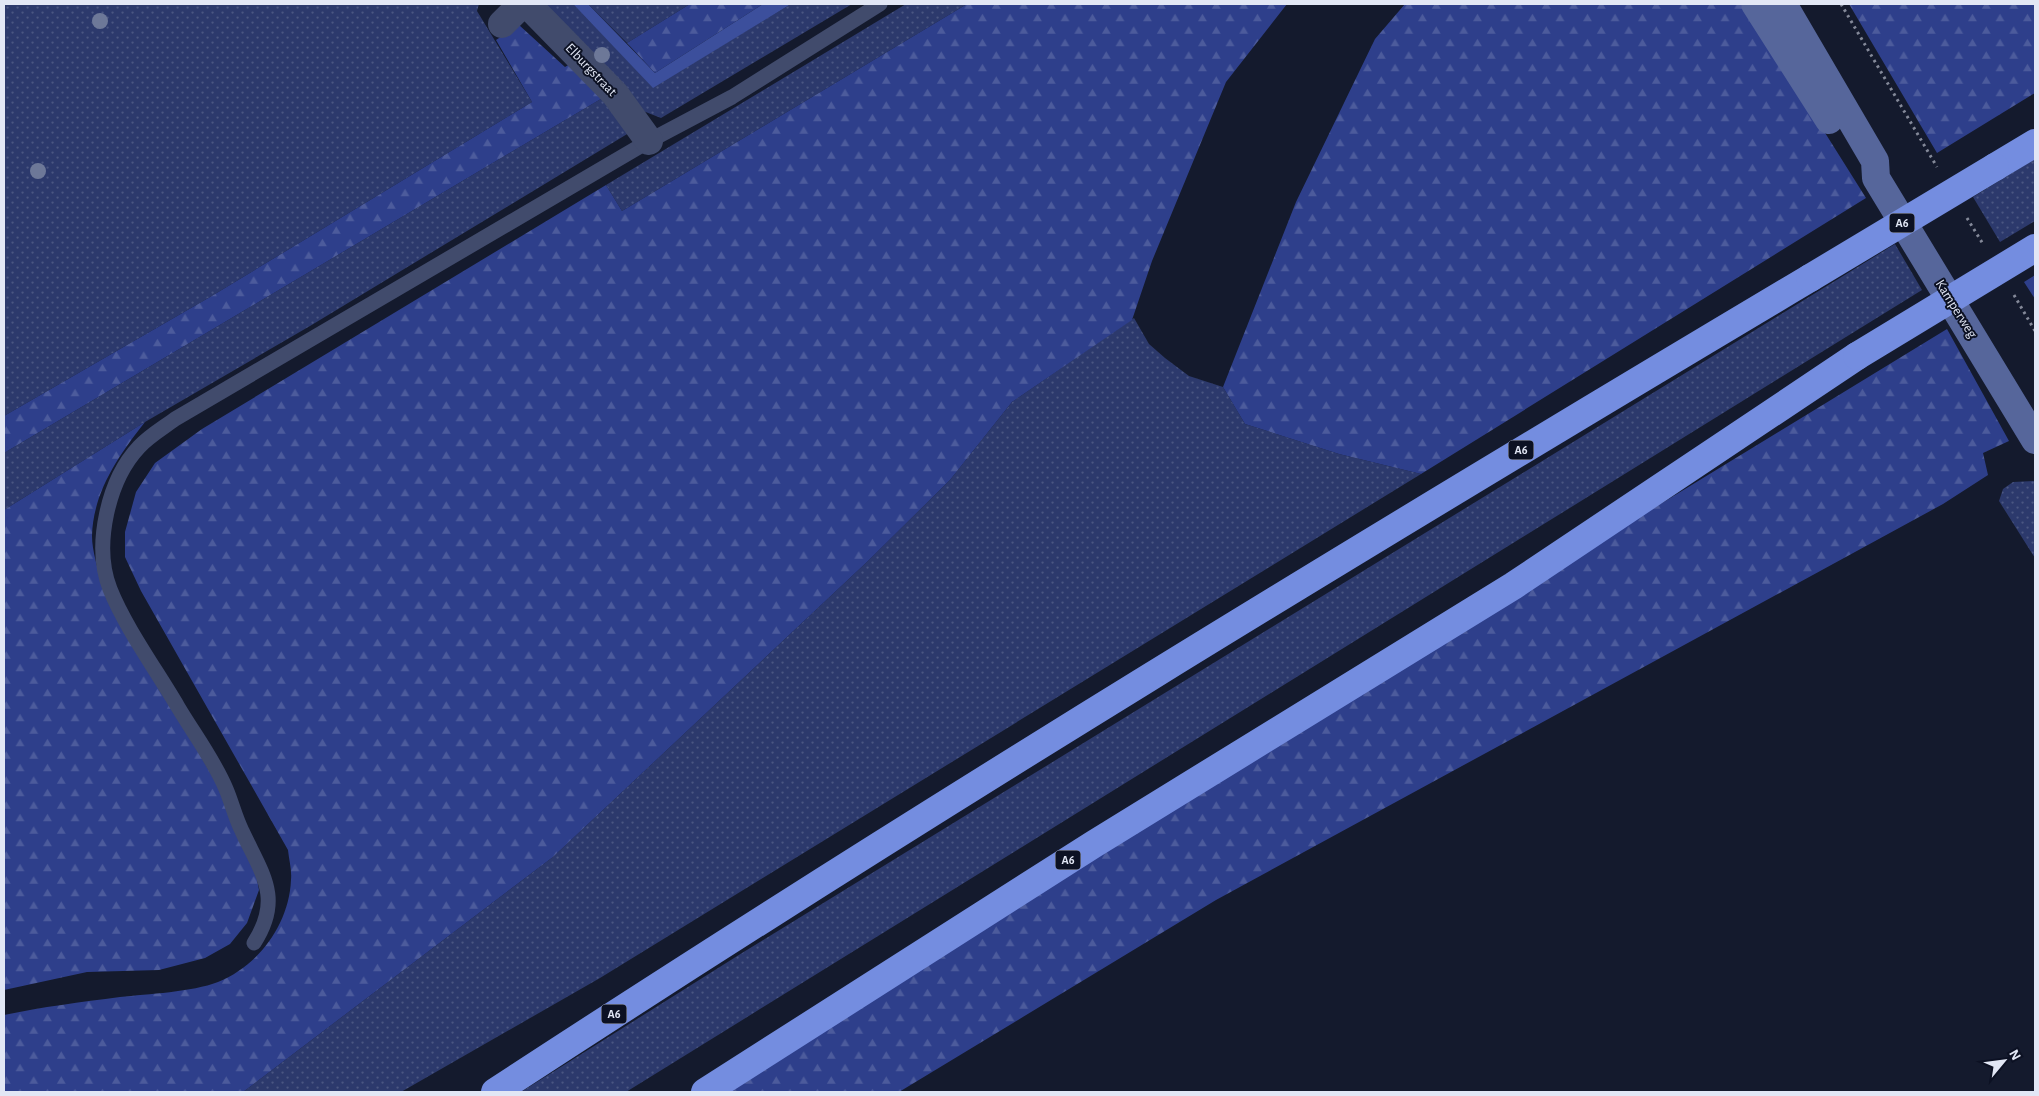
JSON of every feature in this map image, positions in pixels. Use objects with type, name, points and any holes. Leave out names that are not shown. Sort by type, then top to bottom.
[{"type":"highway","name":"A6","points":[[495,1092],[733,936],[1234,624],[2035,143]]},
{"type":"highway","name":"A6","points":[[705,1092],[1086,849],[1513,586],[1857,356],[2035,248]]},
{"type":"street","points":[[502,24],[522,4]]},
{"type":"street","name":"Elburgstraat","points":[[526,4],[615,94],[649,141]]},
{"type":"street","name":"Kamperweg","points":[[1755,4],[1860,170],[1876,178]]},
{"type":"street","name":"Kamperweg","points":[[1783,4],[1875,161],[1876,178],[2035,440]]},
{"type":"lane","points":[[254,943],[269,910],[269,898],[262,875],[238,824],[226,788],[118,606],[105,572],[104,526],[110,503],[122,474],[139,447],[175,419],[649,141],[746,88],[880,4]]},
{"type":"shaded area","points":[[4,4],[479,4],[477,11],[532,102],[210,297],[4,416]]},
{"type":"shaded area","points":[[537,4],[573,4],[653,87],[791,4],[852,4],[661,118],[643,111]]},
{"type":"shaded area","points":[[573,4],[588,4],[655,73],[763,4],[791,4],[653,88]]},
{"type":"shaded area","points":[[588,4],[690,4],[627,43]]},
{"type":"shaded area","points":[[906,4],[967,4],[622,211],[606,185]]},
{"type":"shaded area","points":[[616,90],[647,122],[310,326],[145,422],[4,510],[4,453]]},
{"type":"shaded area","points":[[2035,159],[2035,221],[2000,242],[1973,197]]},
{"type":"shaded area","points":[[1895,244],[1922,290],[626,1092],[521,1092],[742,953]]},
{"type":"shaded area","points":[[1134,318],[1149,344],[1165,358],[1189,376],[1223,387],[1245,424],[1339,454],[1421,474],[600,978],[401,1092],[243,1092],[553,857],[868,561],[950,480],[1012,402]]},
{"type":"shaded area","points":[[2035,481],[2035,558],[1999,501],[2003,489],[2013,482]]},
{"type":"green space","points":[[690,4],[763,4],[655,73],[627,43]]},
{"type":"green space","points":[[967,4],[1287,4],[1226,82],[1152,261],[1132,320],[1012,402],[950,480],[868,561],[553,857],[243,1092],[4,1092],[4,1015],[76,1003],[183,990],[218,982],[246,966],[269,942],[278,928],[289,897],[291,869],[288,850],[141,591],[125,557],[125,532],[136,492],[155,463],[202,429],[606,185],[622,211]]},
{"type":"green space","points":[[1405,4],[1744,4],[1866,198],[1421,474],[1339,454],[1245,424],[1223,387],[1296,202],[1375,39]]},
{"type":"green space","points":[[1849,4],[2035,4],[2035,93],[1937,153]]},
{"type":"green space","points":[[519,25],[565,67],[583,56],[616,90],[4,453],[4,416],[210,297],[532,102],[496,40]]},
{"type":"green space","points":[[2035,275],[2035,299],[2024,282]]},
{"type":"green space","points":[[1947,329],[2009,441],[1983,453],[1988,475],[1943,504],[1216,900],[899,1092],[717,1092],[1613,533]]},
{"type":"green space","points":[[145,422],[117,461],[102,489],[93,520],[92,542],[95,559],[101,582],[250,842],[259,890],[247,923],[230,944],[205,958],[159,970],[87,972],[4,990],[4,510]]}]
